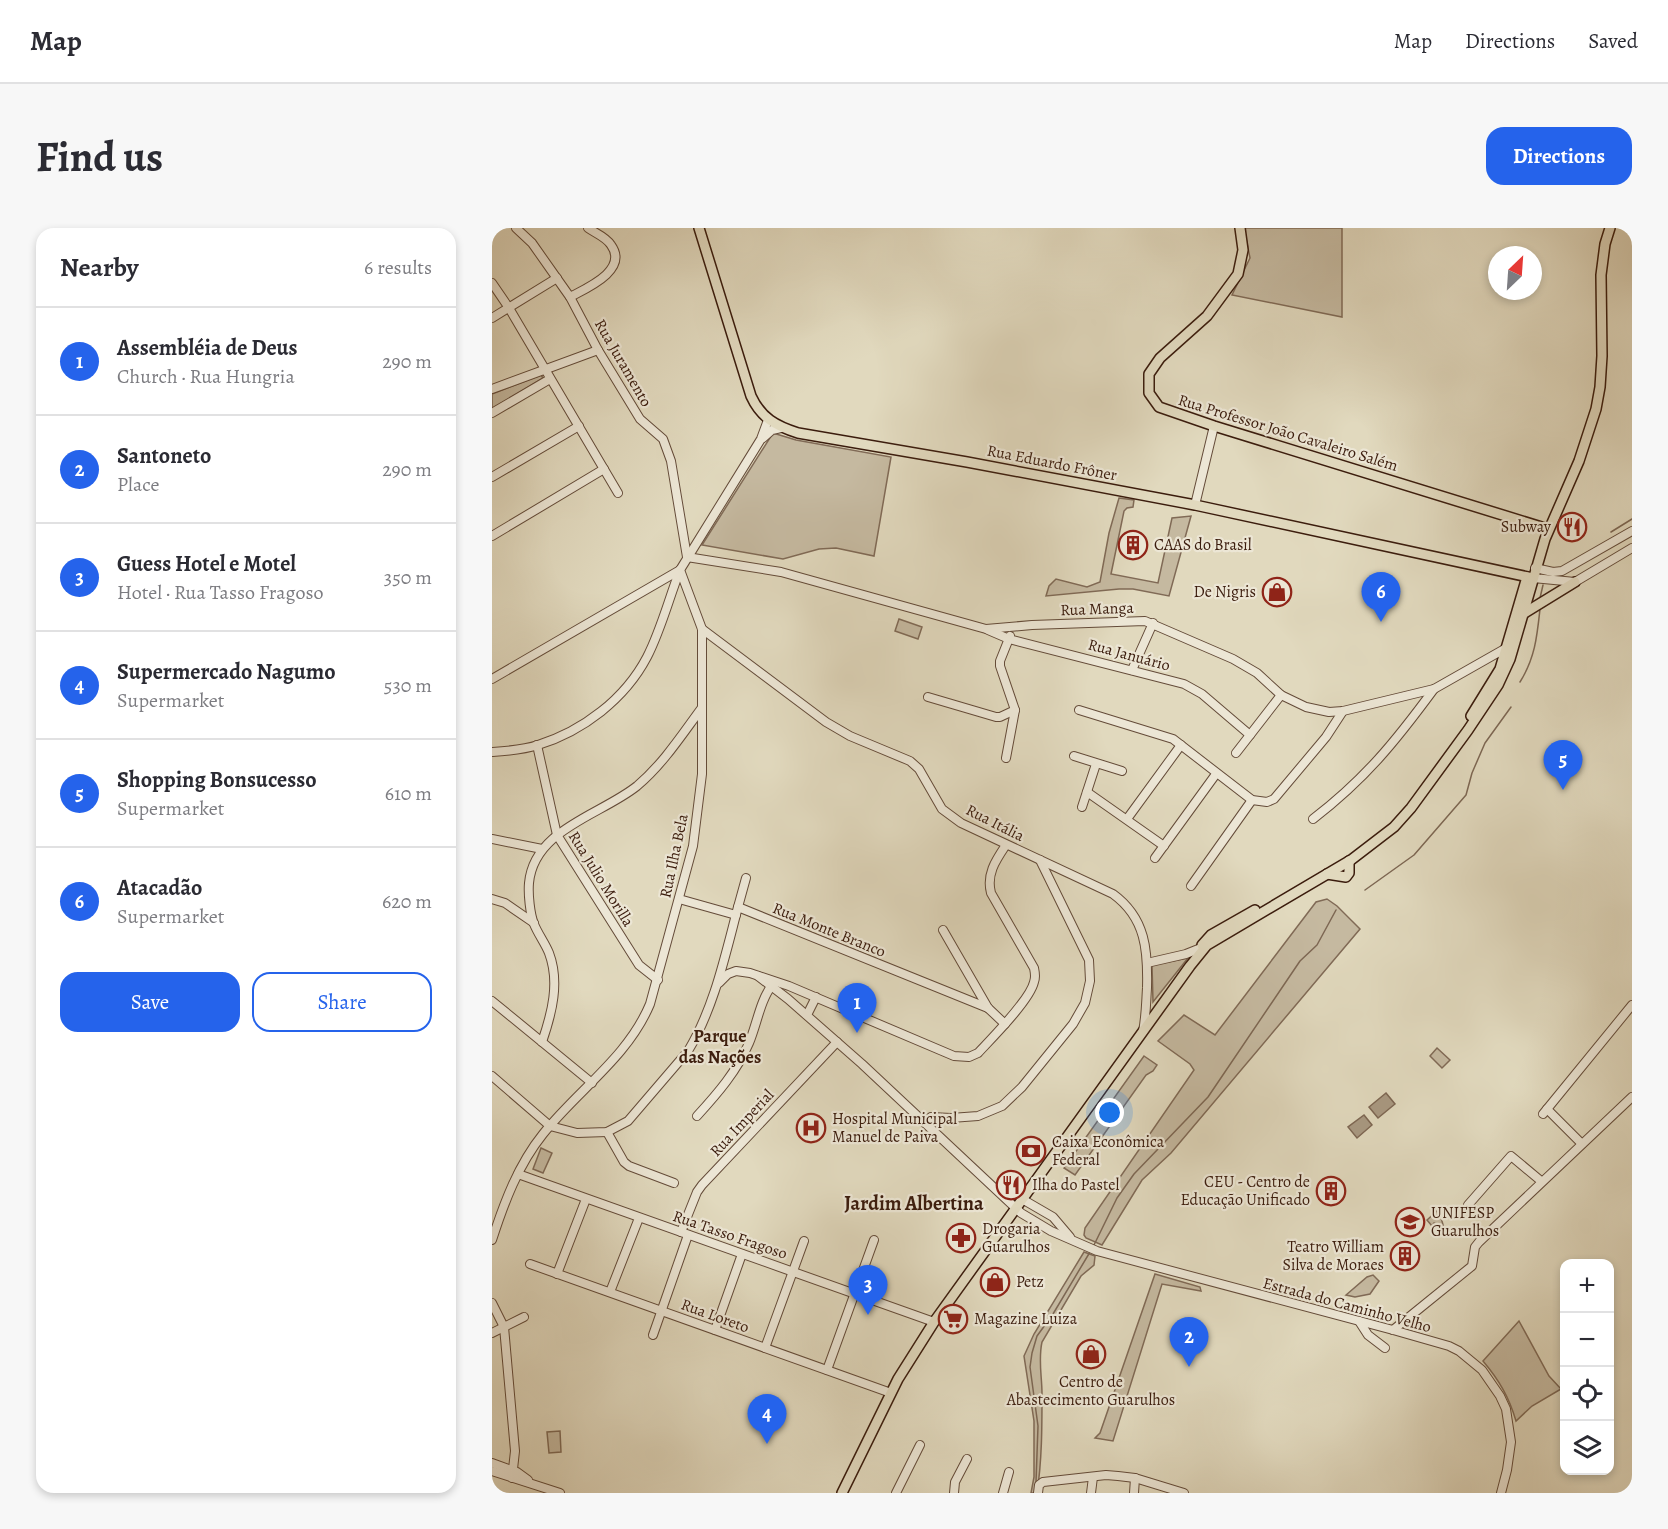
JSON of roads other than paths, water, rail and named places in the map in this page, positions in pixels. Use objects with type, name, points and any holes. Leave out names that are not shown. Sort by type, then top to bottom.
[{"type":"main road","name":"Rua Eduardo Frôner","points":[[699,228],[751,396],[768,420],[781,428],[798,433],[1195,505],[1532,574]]},
{"type":"main road","name":"Rua Professor João Cavaleiro Salém","points":[[1240,228],[1243,250],[1238,274],[1207,316],[1160,358],[1149,374],[1149,393],[1159,407],[1545,529]]},
{"type":"main road","points":[[842,1493],[891,1393],[934,1322],[1207,945],[1349,861],[1394,827],[1411,808],[1487,703],[1503,675],[1545,529],[1581,442],[1593,406],[1600,350],[1597,268],[1603,228]]},
{"type":"main road","points":[[1545,529],[1579,460],[1596,409],[1602,356],[1601,275],[1605,244],[1610,228]]},
{"type":"main road","points":[[1142,1034],[1157,1005],[1197,949],[1211,935],[1359,849],[1396,821],[1468,721],[1500,669],[1523,614],[1532,574]]},
{"type":"main road","points":[[1523,614],[1575,582]]},
{"type":"street","name":"Rua Juramento","points":[[516,228],[532,243],[570,297],[598,350],[640,419],[665,444],[687,558]]},
{"type":"street","points":[[570,297],[601,279],[615,263],[612,246],[588,228]]},
{"type":"street","points":[[492,318],[557,278]]},
{"type":"street","points":[[492,283],[618,493]]},
{"type":"street","points":[[493,387],[598,350]]},
{"type":"street","points":[[492,414],[550,379]]},
{"type":"street","points":[[492,752],[537,745],[562,736],[602,712],[633,677],[647,657],[680,570],[761,439],[768,420]]},
{"type":"street","points":[[492,477],[579,426]]},
{"type":"street","points":[[1195,505],[1214,426]]},
{"type":"street","points":[[761,439],[772,430],[781,428]]},
{"type":"street","points":[[492,536],[604,469]]},
{"type":"street","points":[[1532,574],[1562,571],[1632,531]]},
{"type":"street","points":[[1532,574],[1575,582],[1632,548]]},
{"type":"street","name":"Rua Manga","points":[[687,558],[781,572],[986,629],[1134,621],[1153,623],[1239,662],[1281,695],[1317,710],[1329,712],[1343,711],[1434,689],[1510,646]]},
{"type":"street","points":[[492,679],[680,570]]},
{"type":"street","name":"Rua Ilha Bela","points":[[492,1240],[504,1203],[531,1150],[550,1126],[635,1034],[644,1020],[658,980],[693,846],[702,774],[702,628],[680,570]]},
{"type":"street","points":[[1132,670],[1153,623]]},
{"type":"street","points":[[1006,758],[1015,710],[1000,661],[1012,627]]},
{"type":"street","name":"Rua Itália","points":[[702,628],[826,722],[850,736],[910,761],[919,769],[942,809],[961,823],[1113,894],[1125,902],[1142,933],[1147,963],[1146,1016],[1142,1034]]},
{"type":"street","name":"Rua Januário","points":[[986,629],[1009,639],[1194,688],[1250,735]]},
{"type":"street","points":[[1313,819],[1345,794],[1376,763],[1398,738],[1434,689]]},
{"type":"street","points":[[1236,753],[1281,695]]},
{"type":"street","points":[[928,697],[996,717],[1015,710]]},
{"type":"street","points":[[542,1042],[551,1013],[555,983],[549,954],[534,923],[529,885],[542,849],[557,835],[635,787],[653,771],[701,709]]},
{"type":"street","points":[[1079,710],[1173,739],[1252,801],[1267,802],[1274,799],[1326,737],[1343,711]]},
{"type":"street","points":[[685,731],[701,723]]},
{"type":"street","name":"Rua Julio Morilla","points":[[537,745],[557,835],[639,965],[658,980]]},
{"type":"street","points":[[1127,819],[1181,745]]},
{"type":"street","points":[[1074,756],[1122,771]]},
{"type":"street","points":[[1082,807],[1096,764]]},
{"type":"street","points":[[1155,858],[1216,774]]},
{"type":"street","points":[[1087,792],[1164,846]]},
{"type":"street","points":[[1191,886],[1252,801]]},
{"type":"street","points":[[492,839],[542,849]]},
{"type":"street","points":[[716,988],[723,978],[736,971],[743,971],[816,997],[948,1054],[962,1058],[978,1053],[1005,1024],[1031,989],[1035,976],[1034,968],[991,893],[989,885],[991,870],[1006,845]]},
{"type":"street","points":[[521,846],[532,854],[534,867]]},
{"type":"street","points":[[925,1123],[931,1117],[978,1116],[1002,1106],[1022,1087],[1073,1024],[1085,1004],[1090,981],[1089,960],[1040,860]]},
{"type":"street","points":[[492,1076],[550,1126],[577,1133],[607,1132],[628,1121],[688,1051],[704,1022],[716,988],[746,878]]},
{"type":"street","points":[[492,899],[505,903],[534,923]]},
{"type":"street","name":"Rua Monte Branco","points":[[679,899],[737,911],[988,1008]]},
{"type":"street","points":[[514,909],[524,908],[531,902]]},
{"type":"street","points":[[943,930],[988,1008],[1005,1024]]},
{"type":"street","points":[[1147,963],[1207,945]]},
{"type":"street","points":[[639,965],[654,992]]},
{"type":"street","name":"Estrada do Caminho Velho","points":[[758,976],[807,1015],[1027,1217],[1097,1251],[1282,1305],[1359,1321],[1449,1346],[1459,1351],[1482,1370],[1503,1402],[1510,1427],[1510,1457],[1501,1493]]},
{"type":"street","points":[[698,1116],[730,1079],[757,1023],[766,993],[772,985]]},
{"type":"street","points":[[807,1015],[816,997]]},
{"type":"street","points":[[492,1001],[592,1083]]},
{"type":"street","points":[[1582,1144],[1545,1111],[1632,1005]]},
{"type":"street","name":"Rua Imperial","points":[[653,1335],[697,1192],[837,1042]]},
{"type":"street","points":[[1393,1330],[1472,1266],[1475,1247],[1479,1242],[1541,1181],[1632,1098]]},
{"type":"street","points":[[607,1132],[624,1162],[629,1166],[674,1183]]},
{"type":"street","points":[[1468,1205],[1511,1156],[1541,1181]]},
{"type":"street","name":"Rua Tasso Fragoso","points":[[518,1174],[934,1322]]},
{"type":"street","points":[[557,1274],[586,1199]]},
{"type":"street","name":"Estrada do Caminho Velho","points":[[1022,1199],[1053,1217],[1073,1240]]},
{"type":"street","points":[[610,1292],[639,1218]]},
{"type":"street","points":[[827,1370],[874,1240]]},
{"type":"street","points":[[765,1348],[804,1241]]},
{"type":"street","points":[[715,1330],[742,1254]]},
{"type":"street","name":"Rua Loreto","points":[[530,1264],[891,1393]]},
{"type":"street","points":[[492,1303],[504,1327],[515,1451],[513,1475]]},
{"type":"street","points":[[492,1333],[524,1317]]},
{"type":"street","points":[[1359,1321],[1368,1335],[1385,1348]]},
{"type":"street","points":[[896,1493],[920,1445]]},
{"type":"street","points":[[954,1493],[955,1482],[967,1460]]},
{"type":"street","points":[[492,1463],[513,1475],[560,1493]]},
{"type":"street","points":[[492,1471],[513,1475]]},
{"type":"street","points":[[1003,1493],[1009,1472]]},
{"type":"street","points":[[1038,1493],[1042,1482],[1106,1475],[1135,1478],[1180,1492]]},
{"type":"street","points":[[1091,1493],[1093,1477]]},
{"type":"street","points":[[1134,1493],[1135,1478]]},
{"type":"waterway","points":[[1611,532],[1632,519]]},
{"type":"waterway","points":[[1540,598],[1543,585]]},
{"type":"waterway","points":[[1520,682],[1532,656],[1540,609]]},
{"type":"waterway","points":[[1365,890],[1414,855],[1466,795],[1472,773],[1485,743],[1511,707]]},
{"type":"waterway","points":[[1094,1245],[1117,1198],[1134,1174],[1208,1097],[1300,961],[1317,945],[1336,910]]},
{"type":"waterway","points":[[1036,1482],[1038,1426],[1030,1367],[1032,1353],[1037,1336],[1090,1252]]},
{"type":"place","name":"Subway","points":[[1572,527]]},
{"type":"place","name":"CAAS do Brasil","points":[[1133,545]]},
{"type":"place","name":"De Nigris","points":[[1277,592]]},
{"type":"place","name":"Atacadão","points":[[1381,622]]},
{"type":"place","name":"Shopping Bonsucesso","points":[[1563,790]]},
{"type":"place","name":"Assembléia de Deus","points":[[857,1033]]},
{"type":"place","name":"Hospital Municipal Manuel de Paiva","points":[[811,1128]]},
{"type":"place","name":"Caixa Econômica Federal","points":[[1031,1151]]},
{"type":"place","name":"Ilha do Pastel","points":[[1011,1185]]},
{"type":"place","name":"CEU - Centro de Educação Unificado","points":[[1331,1191]]},
{"type":"place","name":"UNIFESP Guarulhos","points":[[1410,1222]]},
{"type":"place","name":"Drogaria Guarulhos","points":[[961,1238]]},
{"type":"place","name":"Teatro William Silva de Moraes","points":[[1405,1256]]},
{"type":"place","name":"Petz","points":[[995,1282]]},
{"type":"place","name":"Guess Hotel e Motel","points":[[868,1315]]},
{"type":"place","name":"Magazine Luiza","points":[[953,1319]]},
{"type":"place","name":"Centro de Abastecimento Guarulhos","points":[[1091,1354]]},
{"type":"place","name":"Santoneto","points":[[1189,1367]]},
{"type":"place","name":"Supermercado Nagumo","points":[[767,1444]]},
{"type":"district","name":"Parque das Nações","points":[[720,1046]]},
{"type":"district","name":"Jardim Albertina","points":[[914,1203]]}]
